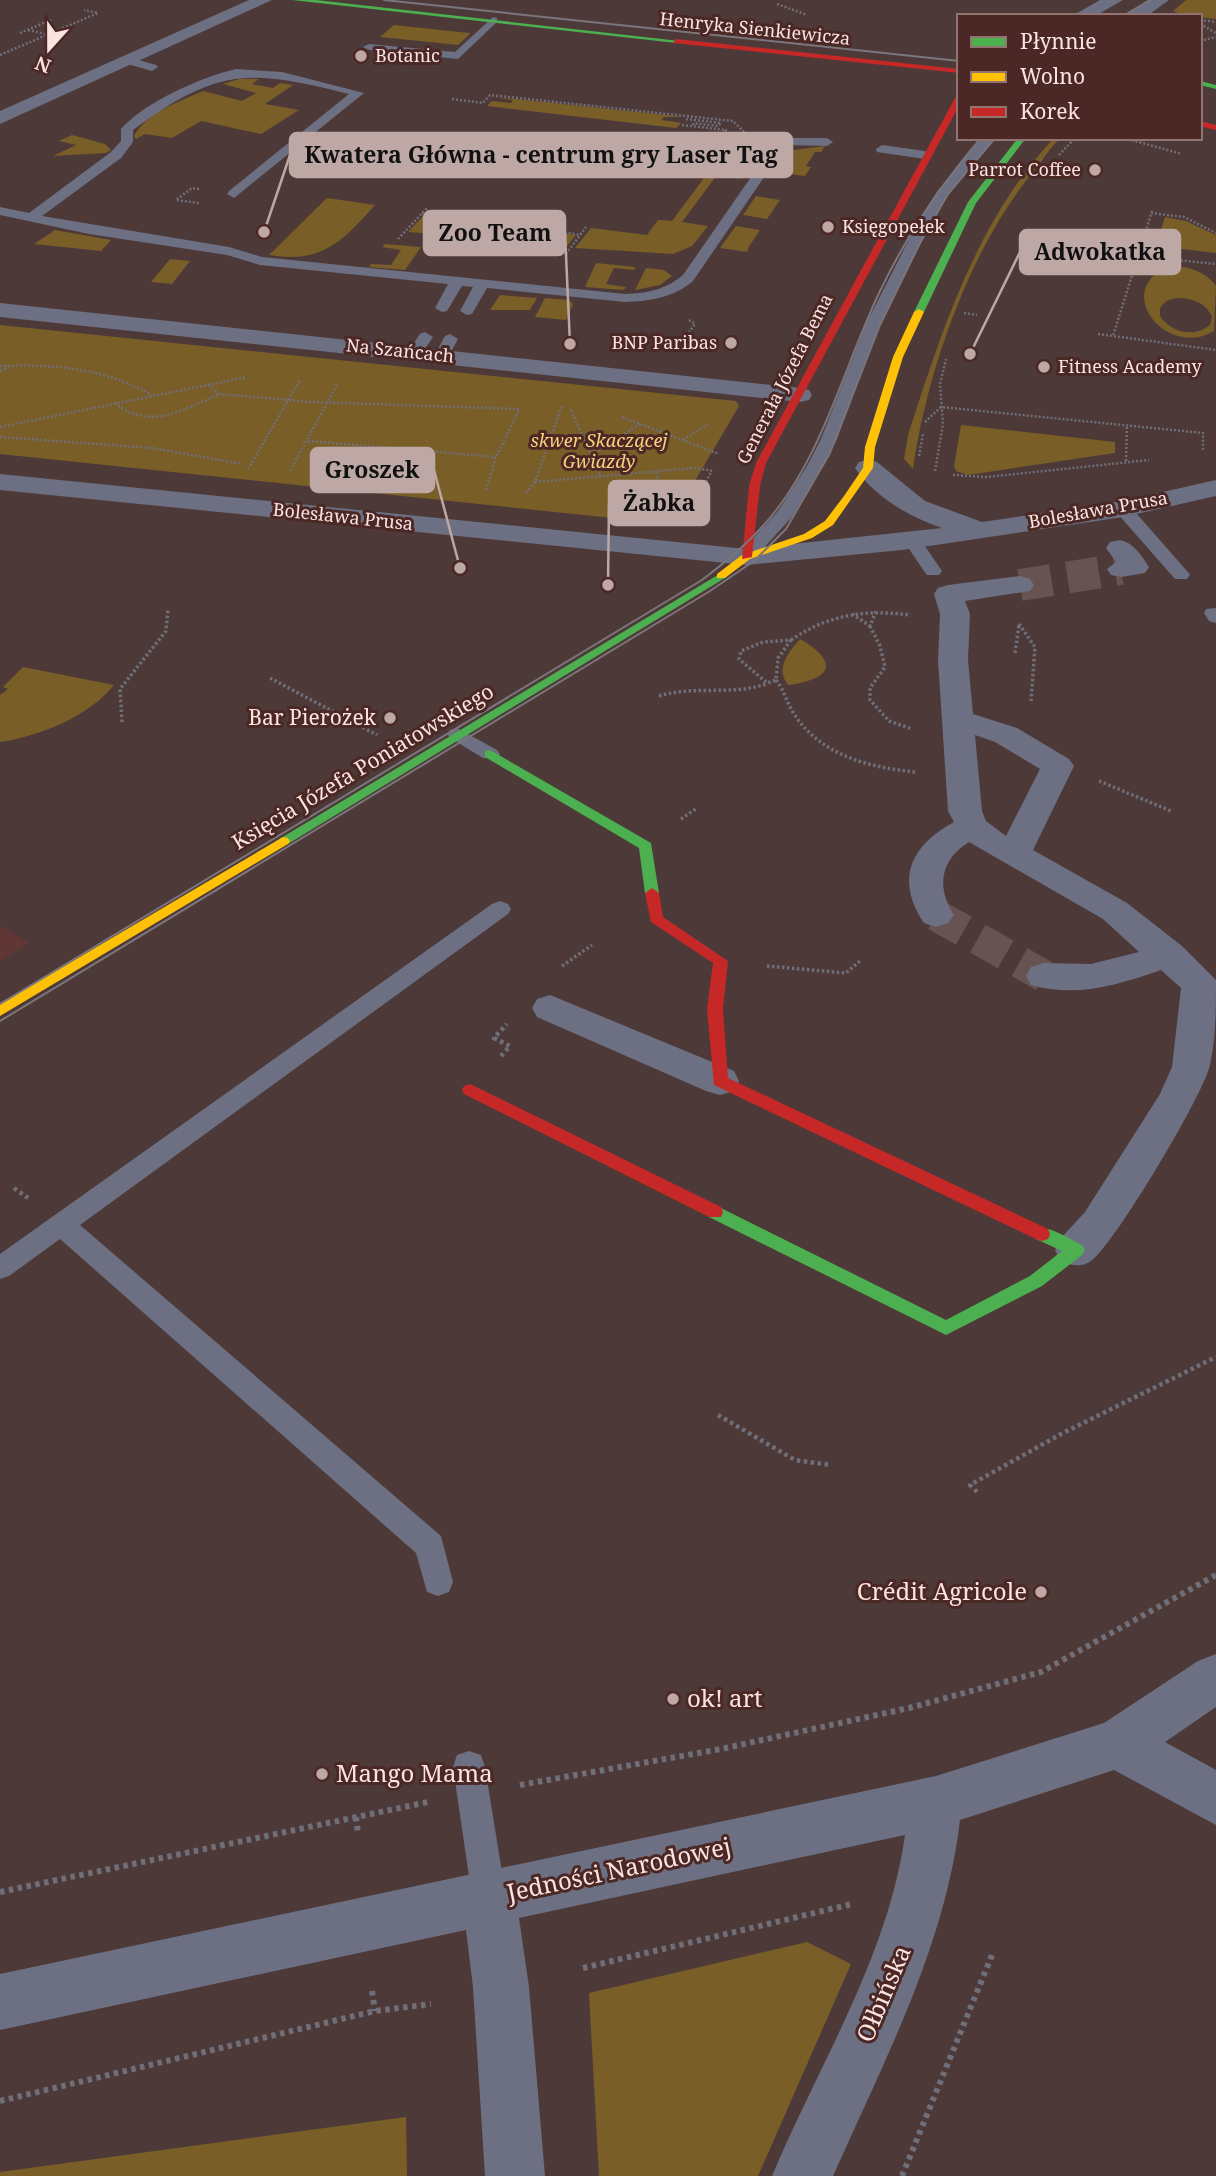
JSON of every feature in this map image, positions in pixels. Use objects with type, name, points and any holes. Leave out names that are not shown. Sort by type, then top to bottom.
[{"type":"street","points":[[0,118],[127,67],[263,0]]},
{"type":"street","name":"Henryka Sienkiewicza","points":[[296,0],[957,71]]},
{"type":"street","points":[[1085,14],[1114,0]]},
{"type":"street","points":[[1137,14],[1160,0]]},
{"type":"street","name":"Generała Józefa Bema","points":[[746,557],[753,533],[755,478],[800,395],[831,329],[957,101]]},
{"type":"street","points":[[746,557],[808,536],[829,523],[868,468],[870,447],[898,357],[918,310],[972,202],[1020,140]]},
{"type":"street","name":"Na Szańcach","points":[[0,310],[321,344],[446,347],[800,395]]},
{"type":"street","name":"Bolesława Prusa","points":[[868,468],[896,496],[916,508],[979,529]]},
{"type":"street","name":"Bolesława Prusa","points":[[0,482],[746,557],[912,540],[1123,509],[1216,488]]},
{"type":"street","name":"Księcia Józefa Poniatowskiego","points":[[0,1011],[720,577],[746,557]]},
{"type":"street","points":[[470,1090],[946,1328],[1036,1281],[1076,1250],[1100,1224],[1177,1098],[1192,1068],[1208,984],[1115,911],[983,837],[972,826],[965,811],[945,597],[1020,584]]},
{"type":"street","points":[[958,719],[1006,735],[1058,766],[1014,854]]},
{"type":"street","points":[[489,754],[646,846],[656,919],[721,961],[715,1009],[720,1081]]},
{"type":"street","points":[[936,915],[927,905],[924,888],[928,871],[940,846],[972,826]]},
{"type":"street","points":[[1044,976],[1056,979],[1086,977],[1169,955]]},
{"type":"street","points":[[550,1008],[720,1081],[1076,1250]]},
{"type":"street","name":"Jedności Narodowej","points":[[0,2002],[936,1802],[1117,1744],[1216,1678]]},
{"type":"street","points":[[1117,1744],[1216,1799]]},
{"type":"street","name":"Ołbińska","points":[[803,2176],[904,1950],[927,1871],[936,1802]]},
{"type":"street","points":[[489,1897],[501,1987],[515,2176]]},
{"type":"lane","points":[[369,47],[458,56],[493,20]]},
{"type":"lane","points":[[127,67],[152,66]]},
{"type":"lane","points":[[179,82],[214,81],[234,74],[251,73],[358,93],[234,194]]},
{"type":"lane","points":[[31,218],[116,155],[127,142],[127,129],[145,114],[196,82]]},
{"type":"lane","points":[[746,557],[785,514],[815,466],[829,439],[874,322],[927,218],[943,193],[987,140]]},
{"type":"lane","points":[[0,211],[229,251],[260,261],[625,298],[655,297],[678,288],[782,141],[827,142]]},
{"type":"lane","points":[[882,149],[925,155]]},
{"type":"lane","points":[[442,309],[457,281]]},
{"type":"lane","points":[[467,311],[484,283]]},
{"type":"lane","points":[[1123,509],[1181,575]]},
{"type":"lane","points":[[912,540],[945,597]]},
{"type":"lane","points":[[457,734],[489,754]]},
{"type":"lane","points":[[0,1268],[500,909]]},
{"type":"lane","points":[[61,1224],[430,1546],[438,1582]]},
{"type":"lane","points":[[471,1780],[489,1897]]},
{"type":"path","points":[[0,55],[98,13],[84,10]]},
{"type":"path","points":[[20,33],[51,20]]},
{"type":"path","points":[[1202,24],[1216,35]]},
{"type":"path","points":[[27,30],[47,35]]},
{"type":"path","points":[[452,99],[483,103],[490,95],[733,121],[748,136],[782,141]]},
{"type":"path","points":[[687,118],[721,124],[718,126],[694,123],[692,126]]},
{"type":"path","points":[[687,118],[682,125],[726,130]]},
{"type":"path","points":[[722,136],[733,121]]},
{"type":"path","points":[[1057,158],[1073,140]]},
{"type":"path","points":[[1131,140],[1163,149],[1170,144]]},
{"type":"path","points":[[397,239],[428,207]]},
{"type":"path","points":[[1113,336],[1151,212],[1184,218],[1216,233]]},
{"type":"path","points":[[422,214],[581,235]]},
{"type":"path","points":[[470,246],[495,215]]},
{"type":"path","points":[[452,217],[440,232],[477,236]]},
{"type":"path","points":[[566,254],[586,227]]},
{"type":"path","points":[[1137,256],[1216,264]]},
{"type":"path","points":[[966,302],[961,312],[977,315]]},
{"type":"path","points":[[1098,334],[1216,349]]},
{"type":"path","points":[[244,476],[321,344]]},
{"type":"path","points":[[946,358],[940,384],[943,424],[935,472],[972,478],[1094,464],[1159,460]]},
{"type":"path","points":[[0,366],[69,364],[133,384],[153,396]]},
{"type":"path","points":[[0,427],[309,365]]},
{"type":"path","points":[[0,371],[14,366]]},
{"type":"path","points":[[290,471],[341,377]]},
{"type":"path","points":[[208,385],[219,394]]},
{"type":"path","points":[[114,403],[130,416],[159,418],[174,415],[219,394],[327,403],[519,409],[496,457],[486,490]]},
{"type":"path","points":[[517,492],[528,493],[535,482],[565,397]]},
{"type":"path","points":[[916,468],[925,422],[941,407],[1203,433],[1203,461]]},
{"type":"path","points":[[570,408],[601,477]]},
{"type":"path","points":[[616,415],[722,455]]},
{"type":"path","points":[[591,454],[641,424]]},
{"type":"path","points":[[1126,461],[1127,425]]},
{"type":"path","points":[[0,437],[168,448],[250,466]]},
{"type":"path","points":[[308,441],[496,457]]},
{"type":"path","points":[[1094,464],[1099,469]]},
{"type":"path","points":[[1091,473],[1135,467]]},
{"type":"path","points":[[535,482],[694,468],[712,471]]},
{"type":"path","points":[[656,472],[664,506]]},
{"type":"path","points":[[476,489],[496,491]]},
{"type":"path","points":[[903,771],[858,763],[813,738],[792,713],[786,691],[776,680],[778,658],[791,640],[823,621],[852,613],[945,597]]},
{"type":"path","points":[[122,722],[120,689],[166,631],[168,609]]},
{"type":"path","points":[[870,626],[876,611]]},
{"type":"path","points":[[852,613],[870,626],[880,646],[885,667],[870,688],[870,700],[889,721],[917,732]]},
{"type":"path","points":[[1013,616],[1035,647],[1031,710]]},
{"type":"path","points":[[1015,653],[1019,624]]},
{"type":"path","points":[[767,684],[745,666],[738,655],[750,646],[763,642],[791,640]]},
{"type":"path","points":[[270,678],[380,737]]},
{"type":"path","points":[[659,696],[687,689],[744,693],[776,680]]},
{"type":"path","points":[[1058,766],[1148,799],[1171,811]]},
{"type":"path","points":[[721,961],[846,973],[861,960]]},
{"type":"path","points":[[470,1090],[510,1046],[494,1038],[511,1019]]},
{"type":"path","points":[[977,1492],[970,1485],[1061,1434],[1216,1357]]},
{"type":"path","points":[[718,1415],[795,1460],[831,1465]]},
{"type":"path","points":[[0,1892],[356,1817],[471,1780],[734,1746],[908,1708],[1041,1672],[1216,1575]]},
{"type":"path","points":[[356,1817],[358,1834]]},
{"type":"path","points":[[583,1968],[852,1904]]},
{"type":"path","points":[[902,2176],[992,1955]]},
{"type":"path","points":[[372,1991],[375,2011]]},
{"type":"path","points":[[0,2101],[375,2011],[431,2004]]},
{"type":"shaded area","points":[[0,925],[29,943],[0,961]]},
{"type":"green space","points":[[1186,0],[1216,0],[1216,19],[1202,17],[1202,14],[1170,14],[1178,13],[1173,11]]},
{"type":"green space","points":[[394,25],[470,34],[458,45],[380,37]]},
{"type":"green space","points":[[239,79],[259,79],[252,84],[273,88],[280,83],[293,85],[265,104],[299,110],[261,134],[201,121],[172,138],[145,134],[136,139],[134,136],[155,114],[203,91],[242,101],[256,93],[223,84]]},
{"type":"green space","points":[[495,97],[685,117],[664,117],[661,120],[681,123],[676,128],[487,106],[492,101],[511,103],[513,100]]},
{"type":"green space","points":[[72,135],[105,144],[111,150],[106,153],[53,156],[76,145],[59,141]]},
{"type":"green space","points":[[1052,140],[1059,140],[1013,199],[972,271],[941,351],[929,392],[913,469],[904,459],[908,435],[934,356],[983,240],[1003,204]]},
{"type":"green space","points":[[825,146],[821,152],[815,152],[806,166],[811,167],[805,176],[773,172],[787,151]]},
{"type":"green space","points":[[713,166],[738,174],[741,179],[716,176],[682,222],[708,226],[692,246],[673,254],[575,248],[591,228],[647,235],[658,220],[672,221]]},
{"type":"green space","points":[[756,196],[780,200],[767,219],[743,215]]},
{"type":"green space","points":[[327,198],[375,205],[330,247],[303,256],[269,255]]},
{"type":"green space","points":[[424,215],[447,218],[436,233],[472,237],[408,232]]},
{"type":"green space","points":[[1165,217],[1186,221],[1216,235],[1216,253],[1156,246]]},
{"type":"green space","points":[[492,224],[576,235],[567,246],[480,238]]},
{"type":"green space","points":[[736,226],[760,230],[748,252],[720,248]]},
{"type":"green space","points":[[55,230],[111,240],[101,251],[34,244]]},
{"type":"green space","points":[[385,244],[421,247],[405,270],[369,267],[371,264],[391,265],[401,250],[382,247]]},
{"type":"green space","points":[[170,259],[190,261],[172,284],[151,282]]},
{"type":"green space","points":[[596,263],[635,267],[634,270],[614,268],[606,284],[626,287],[624,290],[585,287]]},
{"type":"green space","points":[[1166,267],[1187,268],[1206,276],[1216,286],[1214,331],[1197,337],[1180,337],[1165,330],[1153,320],[1146,306],[1144,292],[1151,279]],"holes":[[[1176,298],[1192,300],[1206,308],[1212,317],[1210,325],[1190,332],[1170,326],[1160,316],[1160,308],[1166,301]]]},
{"type":"green space","points":[[646,268],[664,270],[672,276],[660,285],[635,290]]},
{"type":"green space","points":[[500,295],[537,298],[530,310],[490,310]]},
{"type":"green space","points":[[545,298],[569,300],[573,304],[566,320],[535,317]]},
{"type":"green space","name":"skwer Skaczącej Gwiazdy","points":[[0,325],[736,401],[739,406],[672,520],[660,523],[0,454]]},
{"type":"green space","points":[[961,425],[1115,442],[1115,453],[968,475],[956,471],[954,466]]},
{"type":"green space","points":[[800,639],[821,655],[826,669],[814,679],[788,685],[784,679],[783,667]]},
{"type":"green space","points":[[23,667],[114,685],[77,716],[47,730],[0,742],[0,695],[8,689],[3,687]]},
{"type":"green space","points":[[807,1942],[851,1964],[758,2176],[599,2176],[589,1993]]},
{"type":"green space","points":[[406,2117],[407,2176],[0,2176],[0,2172]]},
{"type":"tunnel","points":[[1020,585],[1121,569]]},
{"type":"tunnel","points":[[936,915],[1044,976]]},
{"type":"tram line","points":[[384,0],[957,61]]},
{"type":"tram line","points":[[1126,14],[1150,0]]},
{"type":"tram line","points":[[0,1004],[702,580],[733,555],[762,527],[801,473],[830,413],[867,319],[891,268],[926,210],[979,140]]},
{"type":"tram line","points":[[0,1021],[710,591],[754,561],[786,529],[830,453],[880,325],[920,243],[948,194],[993,140]]},
{"type":"traffic: fast","points":[[296,0],[676,41]]},
{"type":"traffic: fast","points":[[1202,84],[1216,87]]},
{"type":"traffic: fast","points":[[919,312],[972,202],[1020,140]]},
{"type":"traffic: fast","points":[[283,841],[721,576]]},
{"type":"traffic: fast","points":[[490,754],[646,846],[652,893]]},
{"type":"traffic: fast","points":[[715,1212],[946,1328],[1036,1281],[1076,1250],[1042,1234]]},
{"type":"traffic: slow","points":[[721,576],[746,557],[808,536],[829,523],[848,498],[868,468],[870,447],[898,357],[919,312]]},
{"type":"traffic: slow","points":[[0,1011],[283,841]]},
{"type":"traffic: jam","points":[[676,41],[957,71]]},
{"type":"traffic: jam","points":[[746,557],[755,486],[761,463],[957,102]]},
{"type":"traffic: jam","points":[[1202,124],[1216,128]]},
{"type":"traffic: jam","points":[[652,893],[656,919],[721,961],[715,1009],[720,1081],[1042,1234]]},
{"type":"traffic: jam","points":[[470,1090],[715,1212]]},
{"type":"place","name":"Botanic","points":[[361,56]]},
{"type":"place","name":"Parrot Coffee","points":[[1095,170]]},
{"type":"place","name":"Księgopełek","points":[[828,227]]},
{"type":"place","name":"Kwatera Główna - centrum gry Laser Tag","points":[[264,232]]},
{"type":"place","name":"BNP Paribas","points":[[731,343]]},
{"type":"place","name":"Zoo Team","points":[[570,344]]},
{"type":"place","name":"Adwokatka","points":[[970,354]]},
{"type":"place","name":"Fitness Academy","points":[[1044,367]]},
{"type":"place","name":"Groszek","points":[[460,568]]},
{"type":"place","name":"Żabka","points":[[608,585]]},
{"type":"place","name":"Bar Pierożek","points":[[390,718]]},
{"type":"place","name":"Crédit Agricole","points":[[1041,1592]]},
{"type":"place","name":"ok! art","points":[[673,1699]]},
{"type":"place","name":"Mango Mama","points":[[322,1774]]}]
